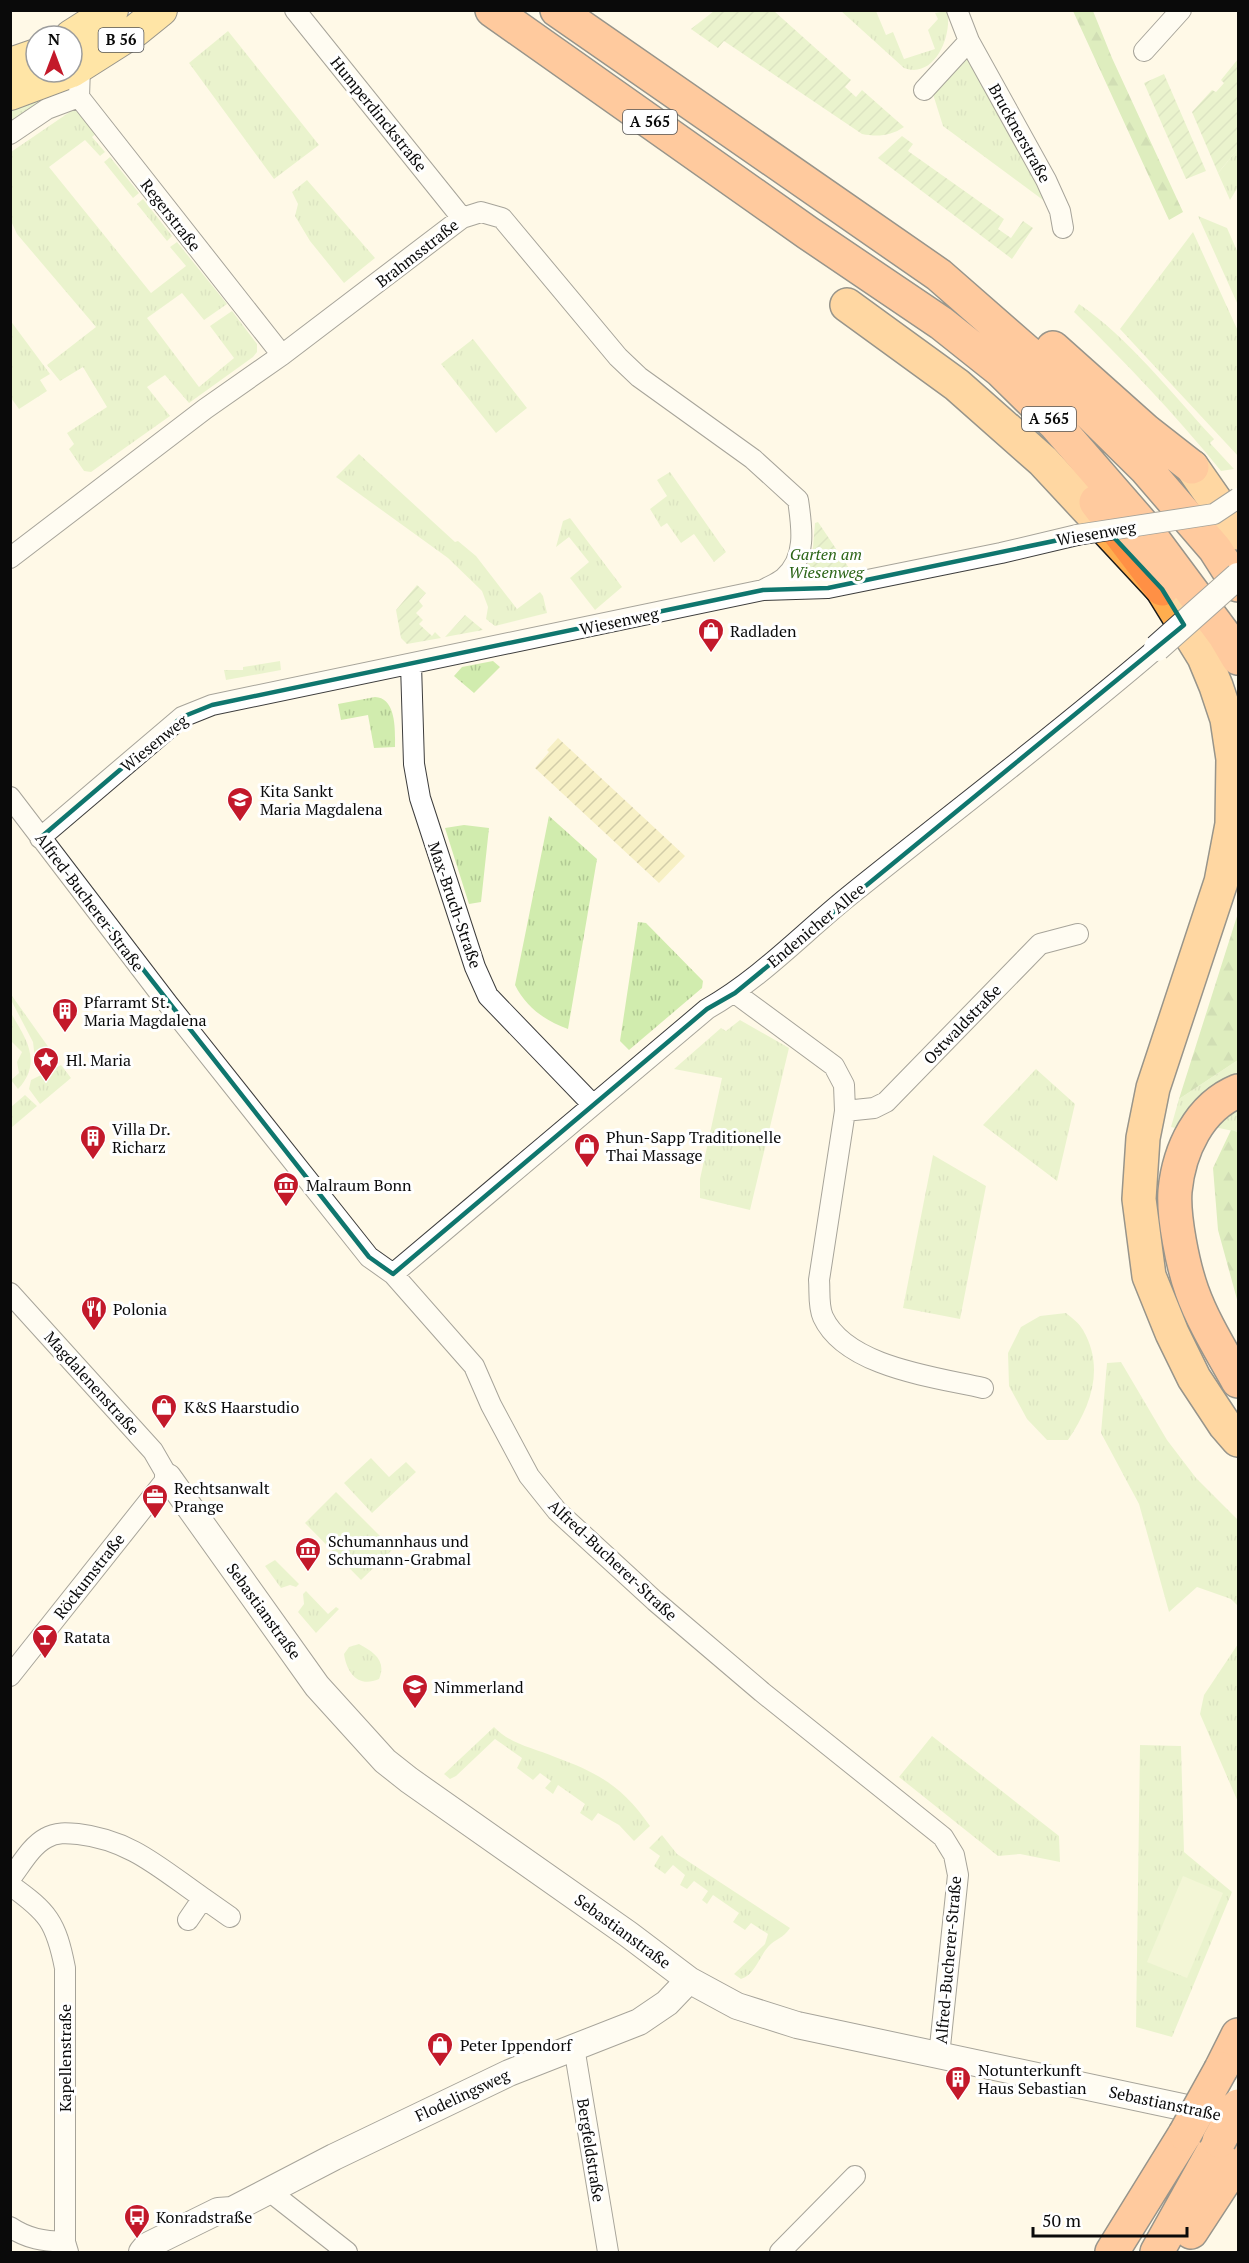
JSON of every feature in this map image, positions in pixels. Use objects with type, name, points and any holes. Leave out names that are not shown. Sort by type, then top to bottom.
[{"type":"highway","name":"A 565","points":[[492,10],[808,233],[941,323],[1000,370],[1055,424],[1141,523],[1239,658]]},
{"type":"highway","name":"A 565","points":[[557,10],[939,275],[1027,352],[1146,469],[1215,549],[1239,585]]},
{"type":"highway","points":[[808,233],[942,345],[1070,468],[1161,589],[1204,657],[1227,719],[1233,759],[1232,824],[1221,882],[1152,1088],[1143,1138],[1138,1199],[1149,1276],[1172,1333],[1194,1378],[1225,1425],[1239,1440]]},
{"type":"highway","points":[[939,275],[994,299],[1146,431],[1192,467],[1239,533]]},
{"type":"highway","points":[[847,305],[957,385],[1043,461],[1161,589]]},
{"type":"highway","points":[[1239,1091],[1229,1095],[1209,1111],[1194,1129],[1182,1158],[1175,1192],[1179,1238],[1192,1291],[1239,1381]]},
{"type":"highway","points":[[1112,2253],[1185,2134],[1239,2036]]},
{"type":"highway","points":[[1176,2253],[1232,2140],[1239,2106]]},
{"type":"highway","points":[[1157,2253],[1232,2140]]},
{"type":"main road","name":"B 56","points":[[84,70],[161,10]]},
{"type":"main road","name":"B 56","points":[[84,29],[116,12]]},
{"type":"main road","name":"B 56","points":[[10,94],[48,84]]},
{"type":"street","name":"Humperdinckstraße","points":[[295,10],[462,218]]},
{"type":"street","name":"Brucknerstraße","points":[[957,10],[969,41],[1046,180],[1060,211],[1063,228]]},
{"type":"street","points":[[1144,51],[1181,10]]},
{"type":"street","points":[[924,90],[969,41]]},
{"type":"street","points":[[10,134],[47,109],[69,84]]},
{"type":"street","name":"Regerstraße","points":[[80,84],[282,355]]},
{"type":"street","name":"Brahmsstraße","points":[[10,558],[205,409],[282,355],[462,218],[481,212],[502,218],[625,364],[639,377],[713,433],[753,459],[798,500],[802,546],[795,563],[785,577],[763,590]]},
{"type":"street","name":"Wiesenweg","points":[[40,838],[182,717],[212,705],[763,590],[828,588],[979,558],[1077,535],[1214,514],[1239,498]]},
{"type":"street","name":"Endenicher Allee","points":[[393,1274],[707,1009],[735,993],[848,897],[1033,751],[1239,576]]},
{"type":"street","name":"Max-Bruch-Straße","points":[[411,664],[414,764],[420,798],[475,968],[489,996],[593,1105]]},
{"type":"street","name":"Alfred-Bucherer-Straße","points":[[10,797],[168,1004],[369,1257],[393,1274],[474,1366],[491,1405],[529,1476],[557,1511],[655,1601],[762,1692],[943,1837],[954,1855],[958,1875],[939,2056]]},
{"type":"street","name":"Ostwaldstraße","points":[[845,1111],[874,1108],[886,1102],[1040,944],[1078,934]]},
{"type":"street","points":[[735,993],[834,1066],[843,1085],[845,1111],[819,1280],[823,1317],[837,1335],[857,1353],[883,1364],[983,1388]]},
{"type":"street","name":"Magdalenenstraße","points":[[10,1293],[153,1450],[168,1477]]},
{"type":"street","name":"Sebastianstraße","points":[[168,1477],[317,1686],[385,1761],[689,1980],[737,2006],[797,2025],[939,2056],[1232,2140]]},
{"type":"street","name":"Röckumstraße","points":[[10,1676],[168,1477]]},
{"type":"street","points":[[10,1879],[33,1849],[45,1838],[57,1833],[102,1838],[131,1848],[230,1917]]},
{"type":"street","name":"Kapellenstraße","points":[[10,1885],[46,1915],[60,1938],[65,1968],[67,2247]]},
{"type":"street","points":[[188,1920],[203,1898]]},
{"type":"street","name":"Flodelingsweg","points":[[142,2253],[147,2246],[218,2211],[232,2210],[268,2190],[509,2073],[639,2022],[667,2003],[689,1980]]},
{"type":"street","name":"Bergfeldstraße","points":[[574,2047],[608,2253]]},
{"type":"street","points":[[780,2253],[855,2176]]},
{"type":"street","points":[[268,2190],[347,2253]]},
{"type":"street","name":"Flodelingsweg","points":[[169,2253],[222,2225],[232,2210]]},
{"type":"street","points":[[10,2227],[23,2235],[67,2247]]},
{"type":"highlighted area","points":[[1107,530],[1162,589],[1184,625],[735,993],[707,1009],[393,1274],[369,1257],[40,838],[182,717],[212,705],[763,590],[828,588]]},
{"type":"shaded area","points":[[558,738],[685,856],[659,883],[535,768]]},
{"type":"green space","points":[[714,11],[774,11],[851,80],[845,87],[856,97],[862,90],[904,127],[884,135],[862,134],[724,41],[718,48],[691,29]]},
{"type":"green space","points":[[841,11],[876,11],[886,35],[893,32],[904,59],[935,49],[928,30],[938,19],[935,13],[947,11],[947,31],[939,53],[933,61],[915,70],[904,68]]},
{"type":"green space","points":[[1073,11],[1093,11],[1112,58],[1183,212],[1169,220]]},
{"type":"green space","points":[[228,31],[319,145],[274,179],[189,63]]},
{"type":"green space","points":[[968,55],[1040,183],[1043,200],[943,126],[932,91]]},
{"type":"green space","points":[[1238,59],[1238,149],[1218,173],[1192,112],[1212,90],[1216,92],[1224,83],[1221,80]]},
{"type":"green space","points":[[1164,74],[1206,171],[1186,179],[1144,83]]},
{"type":"green space","points":[[70,85],[76,93],[55,97],[11,120],[11,102]]},
{"type":"green space","points":[[77,107],[99,131],[92,137],[105,152],[100,156],[85,140],[49,167],[151,293],[186,266],[170,247],[177,242],[227,304],[204,320],[182,293],[147,318],[199,387],[234,358],[210,326],[232,311],[257,344],[257,352],[253,357],[189,403],[165,375],[147,387],[170,416],[91,472],[84,471],[69,449],[74,444],[67,433],[107,407],[83,367],[60,381],[47,365],[96,327],[17,234],[11,221],[11,152]]},
{"type":"green space","points":[[902,136],[913,144],[908,151],[1004,219],[998,229],[1011,238],[1023,221],[1033,228],[1012,259],[878,158]]},
{"type":"green space","points":[[1238,149],[1238,187],[1230,200],[1218,173]]},
{"type":"green space","points":[[110,157],[139,193],[133,198],[104,162]]},
{"type":"green space","points":[[307,180],[375,258],[344,283],[310,241],[295,216],[298,204],[292,192]]},
{"type":"green space","points":[[143,199],[172,236],[167,241],[137,204]]},
{"type":"green space","points":[[1198,216],[1227,228],[1238,253],[1238,305]]},
{"type":"green space","points":[[1193,232],[1238,331],[1238,456],[1120,329]]},
{"type":"green space","points":[[1079,304],[1116,334],[1150,368],[1214,439],[1210,443],[1234,469],[1221,471],[1186,429],[1074,312]]},
{"type":"green space","points":[[10,320],[50,374],[40,380],[47,391],[19,409],[11,398]]},
{"type":"green space","points":[[473,339],[527,408],[496,433],[441,364]]},
{"type":"green space","points":[[359,454],[455,542],[458,541],[476,556],[517,609],[540,592],[547,613],[495,626],[486,619],[488,607],[482,591],[448,558],[336,477]]},
{"type":"green space","points":[[670,472],[726,552],[714,562],[694,534],[681,543],[667,523],[661,527],[650,509],[667,496],[657,480]]},
{"type":"green space","points":[[570,518],[622,587],[595,610],[570,578],[589,562],[569,537],[556,547],[563,521]]},
{"type":"green space","name":"Garten am Wiesenweg","points":[[818,522],[853,574],[827,580],[804,576],[813,547],[815,523]]},
{"type":"green space","points":[[417,585],[426,593],[419,601],[423,606],[416,613],[423,620],[419,624],[432,636],[435,632],[441,638],[407,644],[401,638],[396,610]]},
{"type":"green space","points":[[465,615],[483,630],[445,637]]},
{"type":"green space","points":[[280,661],[281,670],[226,680],[224,670],[243,670],[243,667]]},
{"type":"green space","points":[[493,661],[500,667],[474,693],[454,676],[462,667]]},
{"type":"green space","points":[[375,697],[382,699],[391,709],[395,747],[374,748],[368,715],[341,720],[338,704]]},
{"type":"green space","points":[[549,816],[597,859],[568,1029],[537,1012],[519,993],[515,985]]},
{"type":"green space","points":[[464,825],[489,828],[481,902],[469,904],[445,828]]},
{"type":"green space","points":[[1238,913],[1238,1060],[1179,1099]]},
{"type":"green space","points":[[638,922],[646,923],[703,981],[702,988],[629,1050],[620,1041]]},
{"type":"green space","points":[[10,993],[59,1062],[36,1068],[33,1042],[11,1000]]},
{"type":"green space","points":[[11,1013],[26,1041],[31,1060],[30,1069],[18,1089],[11,1080],[19,1073],[17,1062],[22,1052],[12,1042]]},
{"type":"green space","points":[[740,1020],[789,1048],[750,1210],[700,1198],[700,1179],[722,1078],[674,1069],[721,1028],[726,1031]]},
{"type":"green space","points":[[1238,1060],[1238,1075],[1179,1129],[1171,1127],[1179,1099]]},
{"type":"green space","points":[[61,1065],[71,1078],[40,1104],[29,1089],[31,1080]]},
{"type":"green space","points":[[1036,1069],[1075,1104],[1057,1181],[983,1125]]},
{"type":"green space","points":[[25,1095],[37,1106],[11,1128],[11,1107]]},
{"type":"green space","points":[[1238,1105],[1238,1132],[1214,1127]]},
{"type":"green space","points":[[1231,1130],[1238,1132],[1238,1303],[1218,1230],[1213,1168]]},
{"type":"green space","points":[[933,1155],[986,1186],[960,1319],[903,1308]]},
{"type":"green space","points":[[1066,1313],[1081,1327],[1090,1344],[1094,1373],[1089,1400],[1068,1440],[1047,1440],[1027,1419],[1009,1386],[1008,1353],[1021,1327],[1040,1316]]},
{"type":"green space","points":[[1121,1362],[1167,1440],[1196,1478],[1238,1520],[1238,1606],[1231,1599],[1197,1587],[1169,1612],[1139,1504],[1101,1433],[1107,1363]]},
{"type":"green space","points":[[371,1458],[389,1477],[406,1462],[416,1472],[372,1513],[344,1483]]},
{"type":"green space","points":[[336,1492],[393,1549],[361,1580],[305,1523]]},
{"type":"green space","points":[[275,1560],[299,1584],[296,1587],[290,1585],[281,1588],[265,1566]]},
{"type":"green space","points":[[306,1591],[328,1614],[336,1607],[339,1609],[316,1633],[298,1612],[304,1604],[303,1594]]},
{"type":"green space","points":[[359,1644],[378,1658],[381,1667],[379,1679],[366,1682],[360,1680],[348,1668],[344,1654],[349,1647]]},
{"type":"green space","points":[[1238,1644],[1238,1802],[1200,1714],[1204,1695]]},
{"type":"green space","points":[[494,1727],[515,1742],[585,1769],[609,1783],[630,1801],[650,1826],[634,1841],[619,1825],[598,1813],[592,1821],[580,1813],[585,1804],[558,1785],[553,1794],[545,1788],[551,1781],[540,1773],[533,1780],[517,1768],[522,1758],[495,1739],[456,1776],[450,1779],[444,1774]]},
{"type":"green space","points":[[932,1736],[1059,1836],[1060,1862],[1020,1854],[998,1856],[899,1777]]},
{"type":"green space","points":[[1140,1745],[1181,1746],[1184,1852],[1232,1892],[1172,2037],[1136,2027]]},
{"type":"green space","points":[[662,1835],[677,1854],[790,1928],[768,1947],[746,1977],[741,1979],[734,1974],[765,1944],[768,1934],[751,1923],[745,1930],[733,1922],[739,1913],[713,1895],[707,1904],[702,1900],[708,1891],[694,1881],[687,1889],[680,1885],[685,1875],[673,1865],[665,1874],[654,1866],[660,1856],[649,1848]]},
{"type":"green space","points":[[1183,1876],[1223,1893],[1187,1978],[1147,1962]]},
{"type":"place","name":"Radladen","points":[[711,654]]},
{"type":"place","name":"Kita Sankt Maria Magdalena","points":[[240,823]]},
{"type":"place","name":"Pfarramt St. Maria Magdalena","points":[[65,1034]]},
{"type":"place","name":"Hl. Maria","points":[[46,1083]]},
{"type":"place","name":"Villa Dr. Richarz","points":[[93,1161]]},
{"type":"place","name":"Phun-Sapp Traditionelle Thai Massage","points":[[587,1169]]},
{"type":"place","name":"Malraum Bonn","points":[[286,1208]]},
{"type":"place","name":"Polonia","points":[[94,1332]]},
{"type":"place","name":"K&S Haarstudio","points":[[164,1430]]},
{"type":"place","name":"Rechtsanwalt Prange","points":[[155,1520]]},
{"type":"place","name":"Schumannhaus und Schumann-Grabmal","points":[[308,1573]]},
{"type":"place","name":"Ratata","points":[[45,1660]]},
{"type":"place","name":"Nimmerland","points":[[415,1710]]},
{"type":"place","name":"Peter Ippendorf","points":[[440,2068]]},
{"type":"place","name":"Notunterkunft Haus Sebastian","points":[[958,2102]]},
{"type":"place","name":"Konradstraße","points":[[137,2240]]}]
